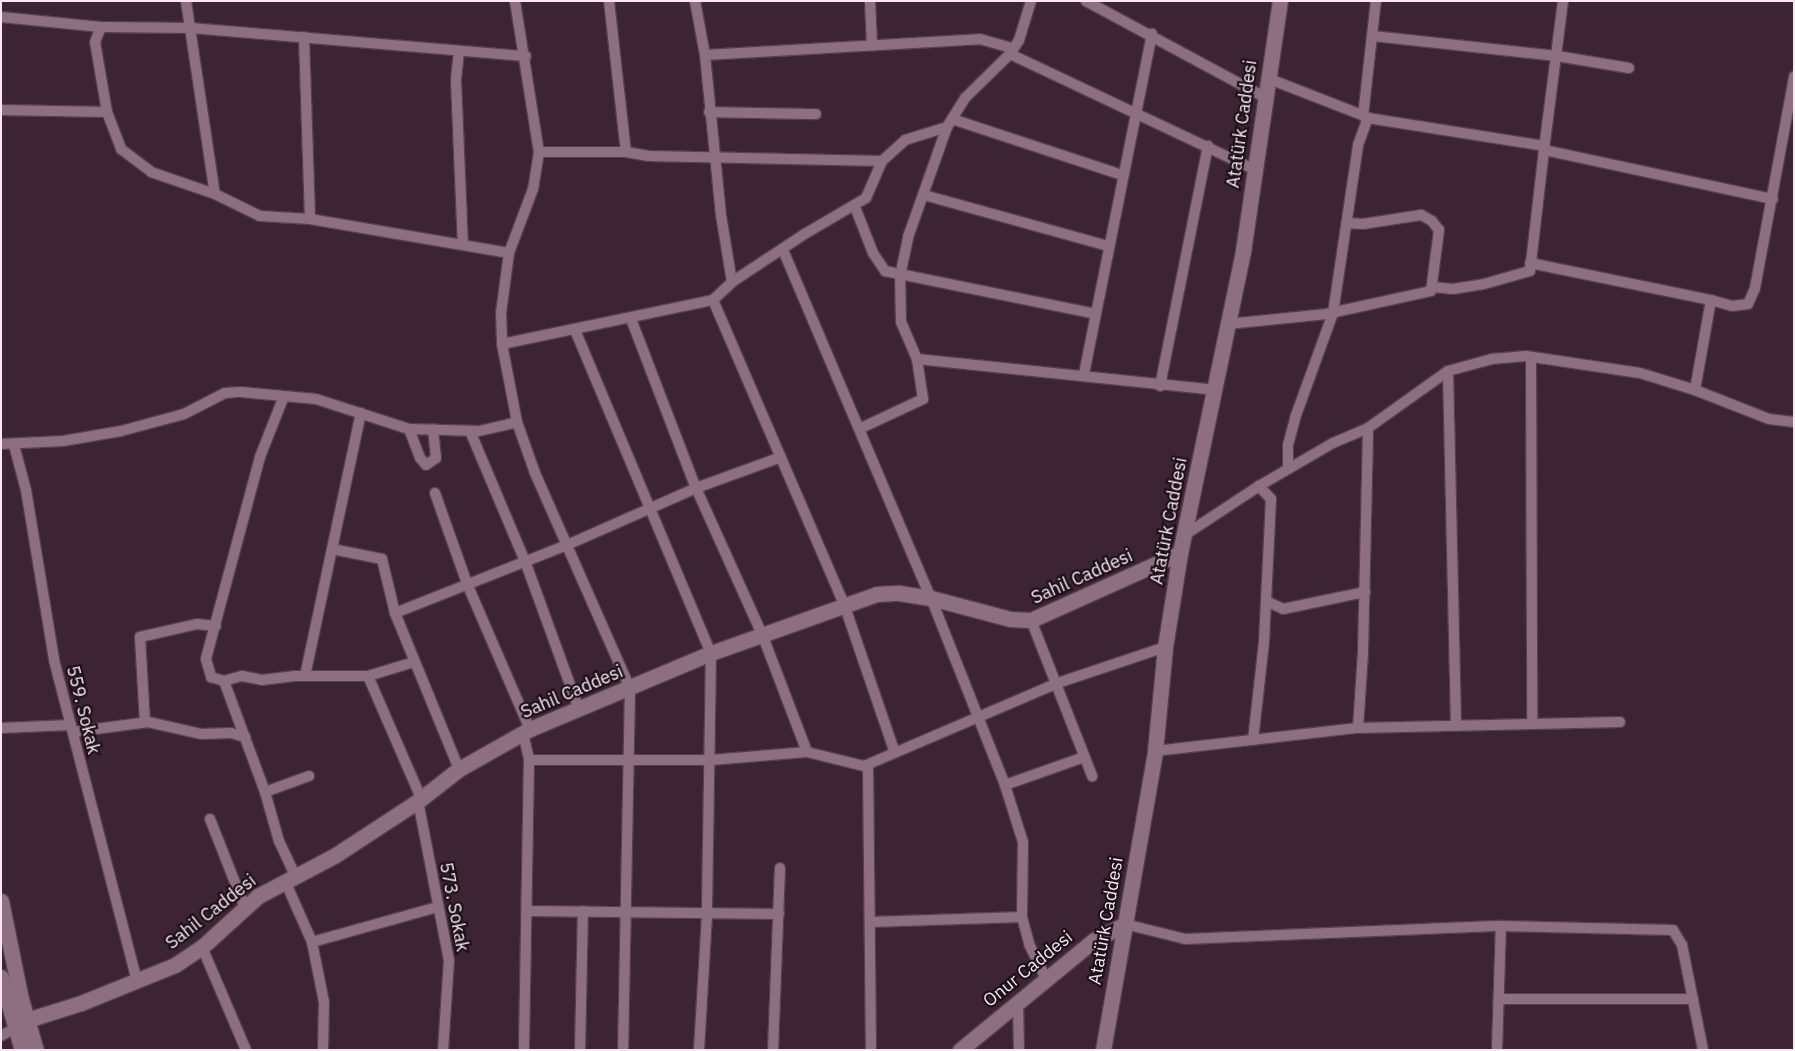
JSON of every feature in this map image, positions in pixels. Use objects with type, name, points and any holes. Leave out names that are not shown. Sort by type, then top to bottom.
[{"type":"street","points":[[186,1],[215,194]]},
{"type":"street","points":[[515,1],[526,56],[539,152],[533,189],[509,253],[501,313],[502,344],[517,422],[567,545],[630,688],[626,760],[623,1050]]},
{"type":"street","points":[[609,1],[626,152]]},
{"type":"street","points":[[695,1],[704,55],[714,156],[732,282]]},
{"type":"street","points":[[870,1],[872,45]]},
{"type":"street","points":[[859,429],[923,399],[917,359],[901,322],[900,276],[908,237],[949,123],[965,98],[1012,52],[1031,1]]},
{"type":"street","points":[[1086,1],[1152,34],[1264,97]]},
{"type":"street","name":"Atatürk Caddesi","points":[[1103,1050],[1155,751],[1165,647],[1180,553],[1216,390],[1228,324],[1255,170],[1264,97],[1280,1]]},
{"type":"street","points":[[1288,469],[1288,445],[1295,418],[1332,312],[1348,223],[1358,145],[1366,117],[1376,1]]},
{"type":"street","points":[[1433,287],[1447,289],[1484,284],[1530,271],[1563,1]]},
{"type":"street","points":[[1,17],[101,26],[190,28],[304,36],[526,56]]},
{"type":"street","points":[[101,26],[95,42],[107,112],[121,149],[151,172],[215,194],[260,216],[310,219],[509,253]]},
{"type":"street","points":[[1084,374],[1122,175],[1152,34]]},
{"type":"street","points":[[304,36],[310,219]]},
{"type":"street","points":[[1373,36],[1557,56],[1629,68]]},
{"type":"street","points":[[704,55],[980,39],[1012,52],[1136,111],[1255,170]]},
{"type":"street","points":[[460,51],[456,80],[463,245]]},
{"type":"street","points":[[1530,263],[1732,306],[1748,304],[1755,288],[1794,77]]},
{"type":"street","points":[[1267,78],[1366,117],[1544,148],[1772,199]]},
{"type":"street","points":[[1,110],[107,112]]},
{"type":"street","points":[[709,112],[816,114]]},
{"type":"street","points":[[502,344],[631,319],[713,300],[732,282],[855,207],[866,198],[882,161],[905,140],[949,123],[1122,175]]},
{"type":"street","points":[[1160,386],[1208,146]]},
{"type":"street","points":[[539,152],[626,152],[649,156],[882,161]]},
{"type":"street","points":[[924,195],[1108,246]]},
{"type":"street","points":[[855,207],[873,254],[885,271],[900,276],[1096,314]]},
{"type":"street","points":[[1228,324],[1332,312],[1428,293],[1433,287],[1439,230],[1432,221],[1421,215],[1363,224],[1348,223]]},
{"type":"street","points":[[783,250],[931,598],[1005,785],[1023,842],[1022,917],[1029,944],[1046,979]]},
{"type":"street","points":[[713,300],[845,607],[895,753]]},
{"type":"street","points":[[1695,390],[1711,300]]},
{"type":"street","points":[[631,319],[696,488],[762,634],[808,752]]},
{"type":"street","points":[[575,330],[711,653],[707,915],[700,1050]]},
{"type":"street","points":[[1531,357],[1532,723]]},
{"type":"street","points":[[1183,536],[1288,469],[1368,428],[1448,371],[1492,359],[1531,357],[1640,373],[1695,390],[1769,419],[1794,422]]},
{"type":"street","points":[[917,359],[1084,374],[1160,386],[1216,390]]},
{"type":"street","points":[[1448,371],[1456,726]]},
{"type":"street","points":[[1,444],[14,445],[63,441],[166,421],[224,393],[316,399],[409,429],[495,430],[517,422]]},
{"type":"street","points":[[284,396],[260,457],[216,626],[206,666],[211,677],[224,681],[242,676],[262,680],[305,676],[368,676],[414,662]]},
{"type":"street","points":[[305,676],[361,413]]},
{"type":"street","points":[[1358,728],[1365,592],[1368,428]]},
{"type":"street","points":[[409,429],[420,458],[426,465],[436,458],[433,429]]},
{"type":"street","points":[[470,431],[525,561],[578,709]]},
{"type":"street","name":"559. Sokak","points":[[14,445],[26,490],[54,660],[137,980]]},
{"type":"street","points":[[395,613],[468,586],[567,545],[696,488],[781,457]]},
{"type":"street","points":[[1253,740],[1266,602],[1271,499],[1259,486]]},
{"type":"street","points":[[435,493],[468,586],[527,731],[529,760],[528,911],[524,1050]]},
{"type":"street","points":[[332,549],[382,558],[395,613],[459,769]]},
{"type":"street","name":"Sahil Caddesi","points":[[21,1024],[81,1003],[175,965],[202,947],[258,896],[334,856],[420,800],[459,769],[527,731],[711,653],[845,607],[877,594],[899,593],[931,598],[1010,619],[1031,620],[1180,553]]},
{"type":"street","points":[[1266,602],[1283,609],[1365,592]]},
{"type":"street","points":[[1031,620],[1092,776]]},
{"type":"street","points":[[145,722],[140,637],[197,624],[216,626]]},
{"type":"street","points":[[529,760],[710,760],[808,752],[868,765],[1055,684],[1165,647]]},
{"type":"street","name":"573. Sokak","points":[[368,676],[420,800],[437,907],[449,960],[442,1050]]},
{"type":"street","points":[[224,681],[265,792],[290,878],[312,942],[324,1002],[324,1050]]},
{"type":"street","points":[[1,728],[72,729],[145,722],[201,734],[231,733],[245,737]]},
{"type":"street","points":[[1155,751],[1358,728],[1620,722]]},
{"type":"street","points":[[1005,785],[1084,757]]},
{"type":"street","points":[[868,765],[871,1050]]},
{"type":"street","points":[[265,792],[310,776]]},
{"type":"street","points":[[210,819],[245,908]]},
{"type":"street","points":[[773,1050],[780,868]]},
{"type":"street","points":[[1,901],[21,1024],[22,1050]]},
{"type":"street","points":[[312,942],[437,907]]},
{"type":"street","points":[[528,911],[625,911],[707,915],[778,914]]},
{"type":"street","points":[[580,1050],[583,911]]},
{"type":"street","points":[[870,922],[1022,917]]},
{"type":"street","points":[[1125,924],[1185,939],[1501,926],[1673,930],[1682,945],[1703,1050]]},
{"type":"street","name":"Onur Caddesi","points":[[960,1050],[1094,940],[1125,924]]},
{"type":"street","points":[[1498,1050],[1501,926]]},
{"type":"street","points":[[202,947],[246,1050]]},
{"type":"street","points":[[1,977],[21,1024],[36,1050]]},
{"type":"street","points":[[1499,999],[1693,999]]},
{"type":"street","points":[[1018,1003],[1019,1050]]},
{"type":"street","points":[[1,1036],[21,1024]]}]
